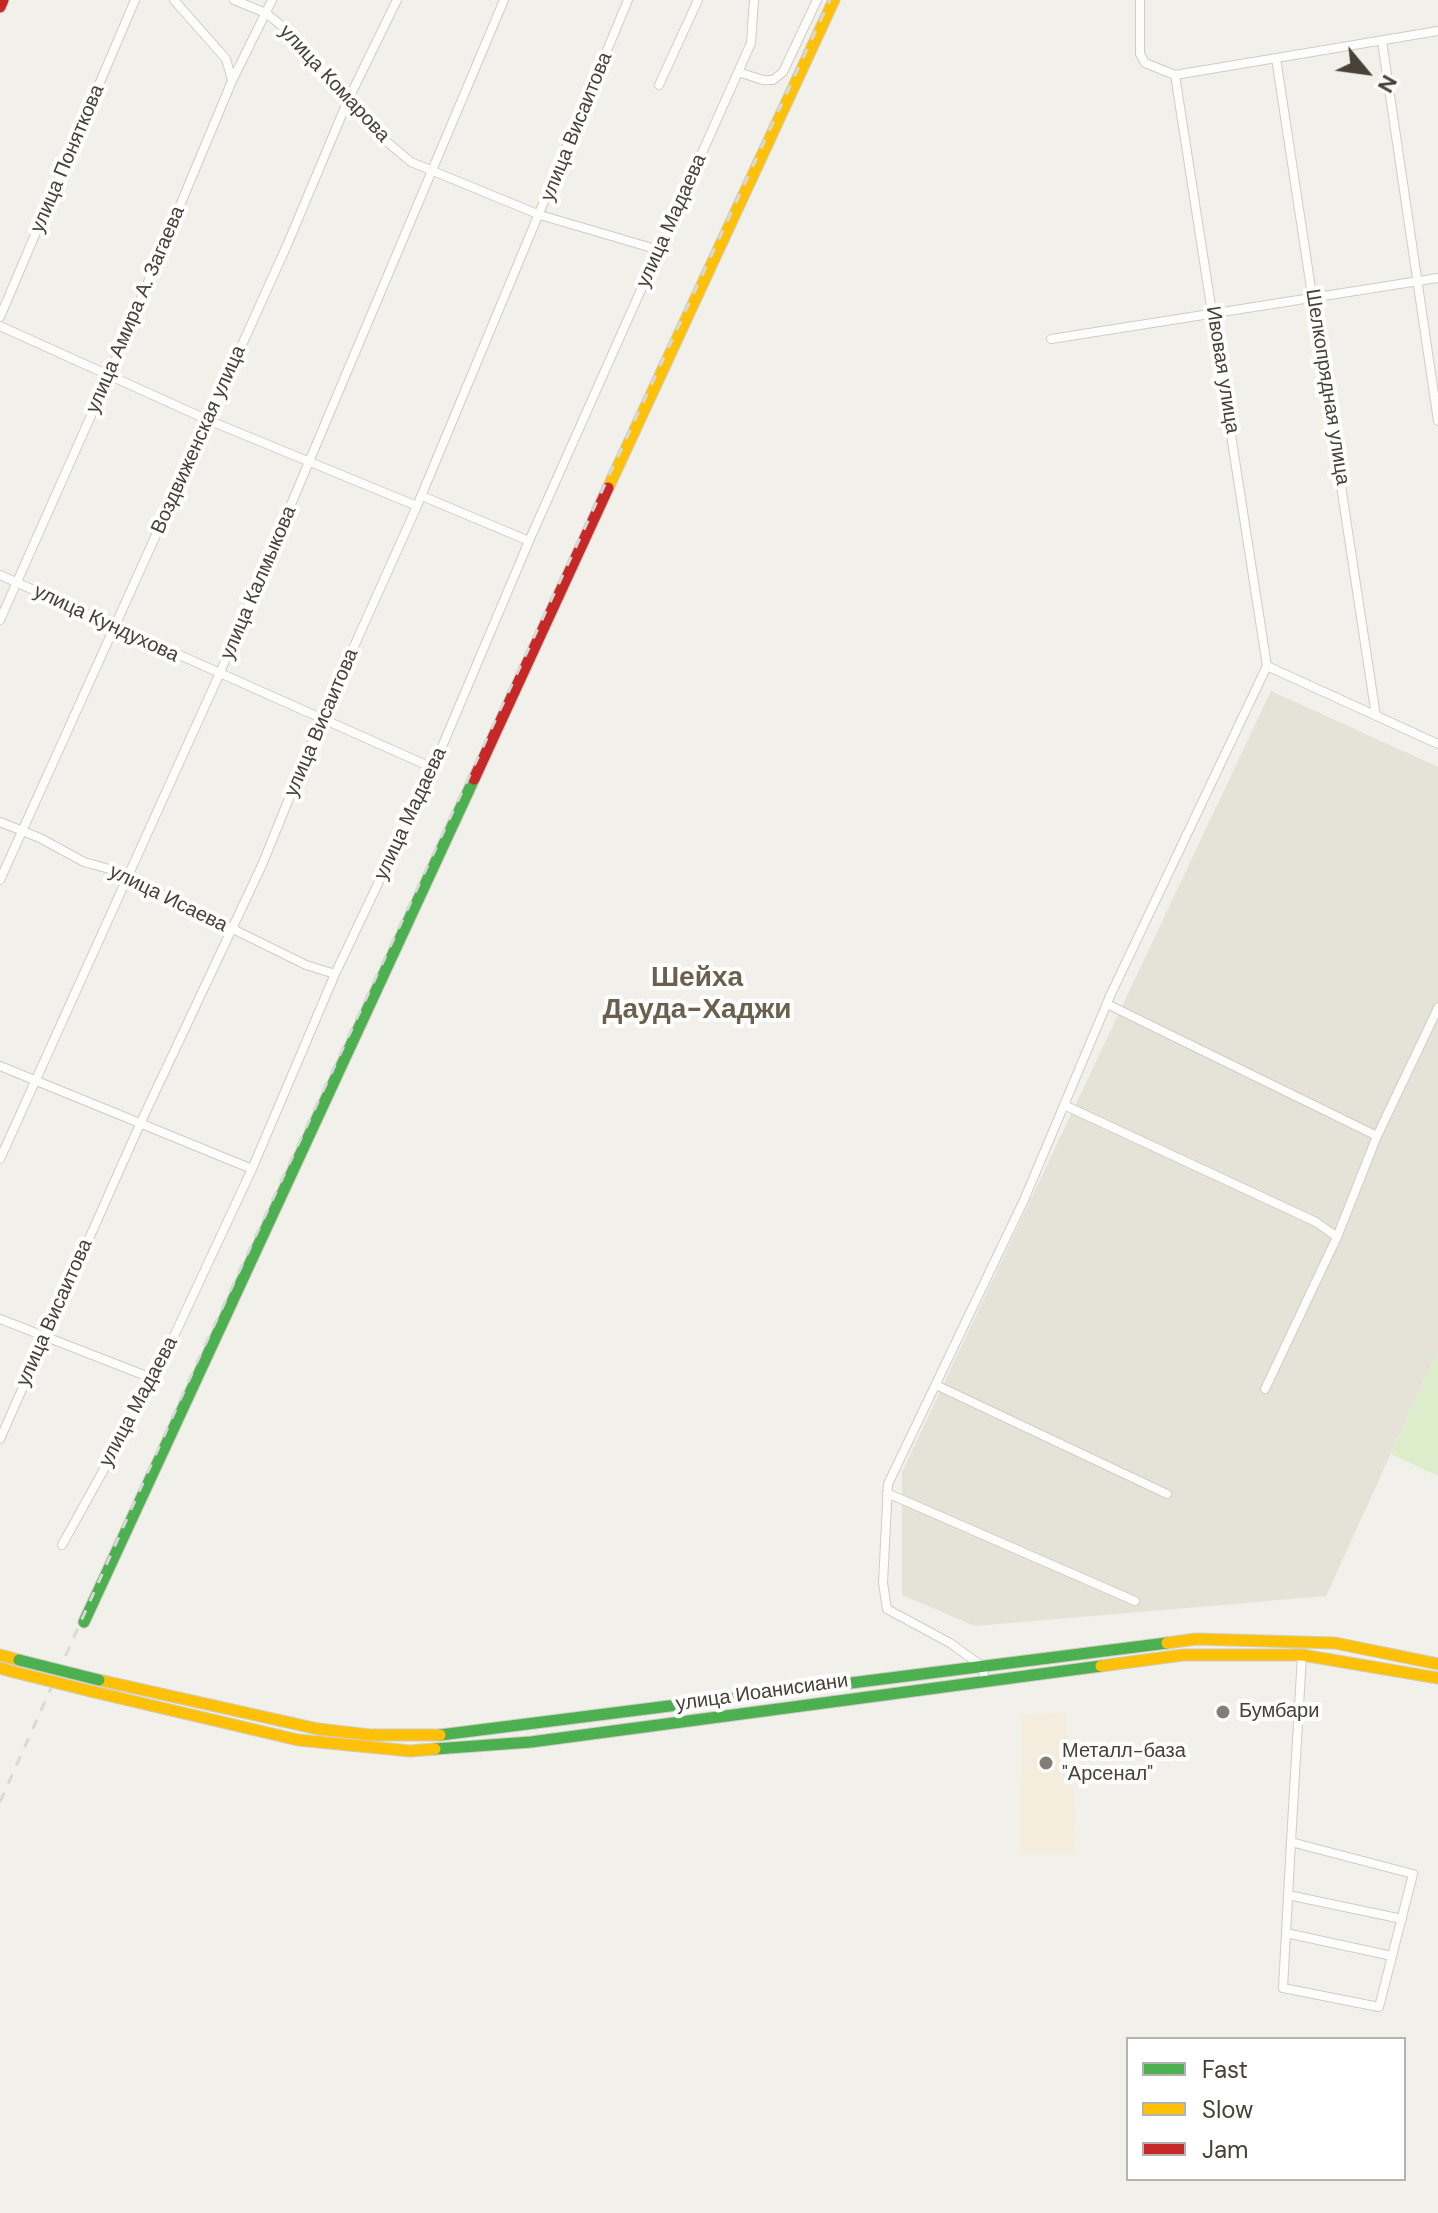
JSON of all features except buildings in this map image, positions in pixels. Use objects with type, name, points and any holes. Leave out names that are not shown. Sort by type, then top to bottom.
[{"type":"main road","points":[[0,7],[3,0]]},
{"type":"main road","points":[[84,1622],[834,0]]},
{"type":"main road","points":[[0,1655],[318,1729],[370,1735],[456,1735],[1196,1639],[1335,1643],[1438,1664]]},
{"type":"main road","name":"улица Иоанисиани","points":[[0,1668],[298,1740],[410,1751],[546,1740],[1183,1655],[1302,1655],[1438,1678]]},
{"type":"street","name":"улица Поняткова","points":[[0,317],[135,0]]},
{"type":"street","points":[[174,0],[226,59],[232,81]]},
{"type":"street","name":"улица Комарова","points":[[234,0],[266,13],[390,145],[411,162],[540,215],[659,250]]},
{"type":"street","name":"улица Амира А. Загаева","points":[[0,620],[110,373],[232,81],[272,0]]},
{"type":"street","name":"Воздвиженская улица","points":[[0,880],[208,420],[348,100],[397,0]]},
{"type":"street","name":"улица Калмыкова","points":[[0,1159],[219,675],[504,0]]},
{"type":"street","name":"улица Висаитова","points":[[0,1439],[140,1124],[262,865],[321,720],[422,496],[628,0]]},
{"type":"street","points":[[659,85],[698,0]]},
{"type":"street","name":"улица Мадаева","points":[[62,1545],[154,1379],[252,1169],[335,974],[433,768],[529,541],[751,43],[754,0]]},
{"type":"street","points":[[738,72],[773,80],[783,72],[817,0]]},
{"type":"street","points":[[1140,0],[1140,54],[1145,63],[1175,75],[1438,31]]},
{"type":"street","points":[[1382,41],[1438,421]]},
{"type":"street","name":"Шелкопрядная улица","points":[[1276,58],[1376,716]]},
{"type":"street","name":"Ивовая улица","points":[[1175,75],[1267,666]]},
{"type":"street","points":[[1051,339],[1438,278]]},
{"type":"street","points":[[0,326],[110,373],[208,420],[417,506]]},
{"type":"street","points":[[422,496],[529,541]]},
{"type":"street","name":"улица Кундухова","points":[[0,575],[113,628],[433,768]]},
{"type":"street","points":[[985,1680],[982,1666],[950,1643],[887,1609],[883,1583],[888,1484],[1064,1105],[1107,1004],[1267,666],[1438,744]]},
{"type":"street","name":"улица Исаева","points":[[0,822],[129,879],[306,965],[335,974]]},
{"type":"street","points":[[1107,1004],[1377,1136]]},
{"type":"street","points":[[1265,1389],[1337,1237],[1377,1136],[1438,1008]]},
{"type":"street","points":[[0,1066],[252,1169]]},
{"type":"street","points":[[1064,1105],[1316,1222],[1337,1237]]},
{"type":"street","points":[[0,1319],[44,1339],[154,1379]]},
{"type":"street","points":[[936,1385],[1167,1494]]},
{"type":"street","points":[[887,1493],[1135,1601]]},
{"type":"street","points":[[1291,1842],[1413,1874],[1379,2007],[1283,1988],[1291,1842],[1302,1655]]},
{"type":"street","points":[[1288,1895],[1402,1919]]},
{"type":"street","points":[[1286,1933],[1392,1956]]},
{"type":"shaded area","points":[[1271,691],[1438,767],[1438,1350],[1326,1596],[975,1626],[902,1595],[902,1472]]},
{"type":"shaded area","name":"Металл-база \"Арсенал\"","points":[[1065,1712],[1076,1811],[1074,1853],[1020,1853],[1021,1716]]},
{"type":"green space","points":[[1438,1350],[1438,1476],[1391,1454]]},
{"type":"railway","points":[[0,1802],[199,1358],[830,0]]},
{"type":"traffic: fast","points":[[84,1622],[474,779]]},
{"type":"traffic: fast","points":[[440,1735],[1167,1643]]},
{"type":"traffic: fast","points":[[19,1660],[99,1680]]},
{"type":"traffic: fast","points":[[435,1749],[531,1742],[1101,1666]]},
{"type":"traffic: slow","points":[[608,488],[834,0]]},
{"type":"traffic: slow","points":[[1167,1643],[1196,1639],[1335,1643],[1438,1664]]},
{"type":"traffic: slow","points":[[0,1655],[19,1660]]},
{"type":"traffic: slow","points":[[1101,1666],[1183,1655],[1302,1655],[1438,1678]]},
{"type":"traffic: slow","points":[[0,1668],[14,1672]]},
{"type":"traffic: slow","points":[[14,1672],[94,1692]]},
{"type":"traffic: slow","points":[[99,1680],[318,1729],[370,1735],[440,1735]]},
{"type":"traffic: slow","points":[[94,1692],[298,1740],[410,1751],[435,1749]]},
{"type":"traffic: jam","points":[[0,7],[3,0]]},
{"type":"traffic: jam","points":[[474,779],[608,488]]},
{"type":"place","name":"Бумбари","points":[[1223,1712]]},
{"type":"place","name":"Металл-база \"Арсенал\"","points":[[1046,1763]]},
{"type":"district","name":"Шейха Дауда-Хаджи","points":[[697,995]]}]
